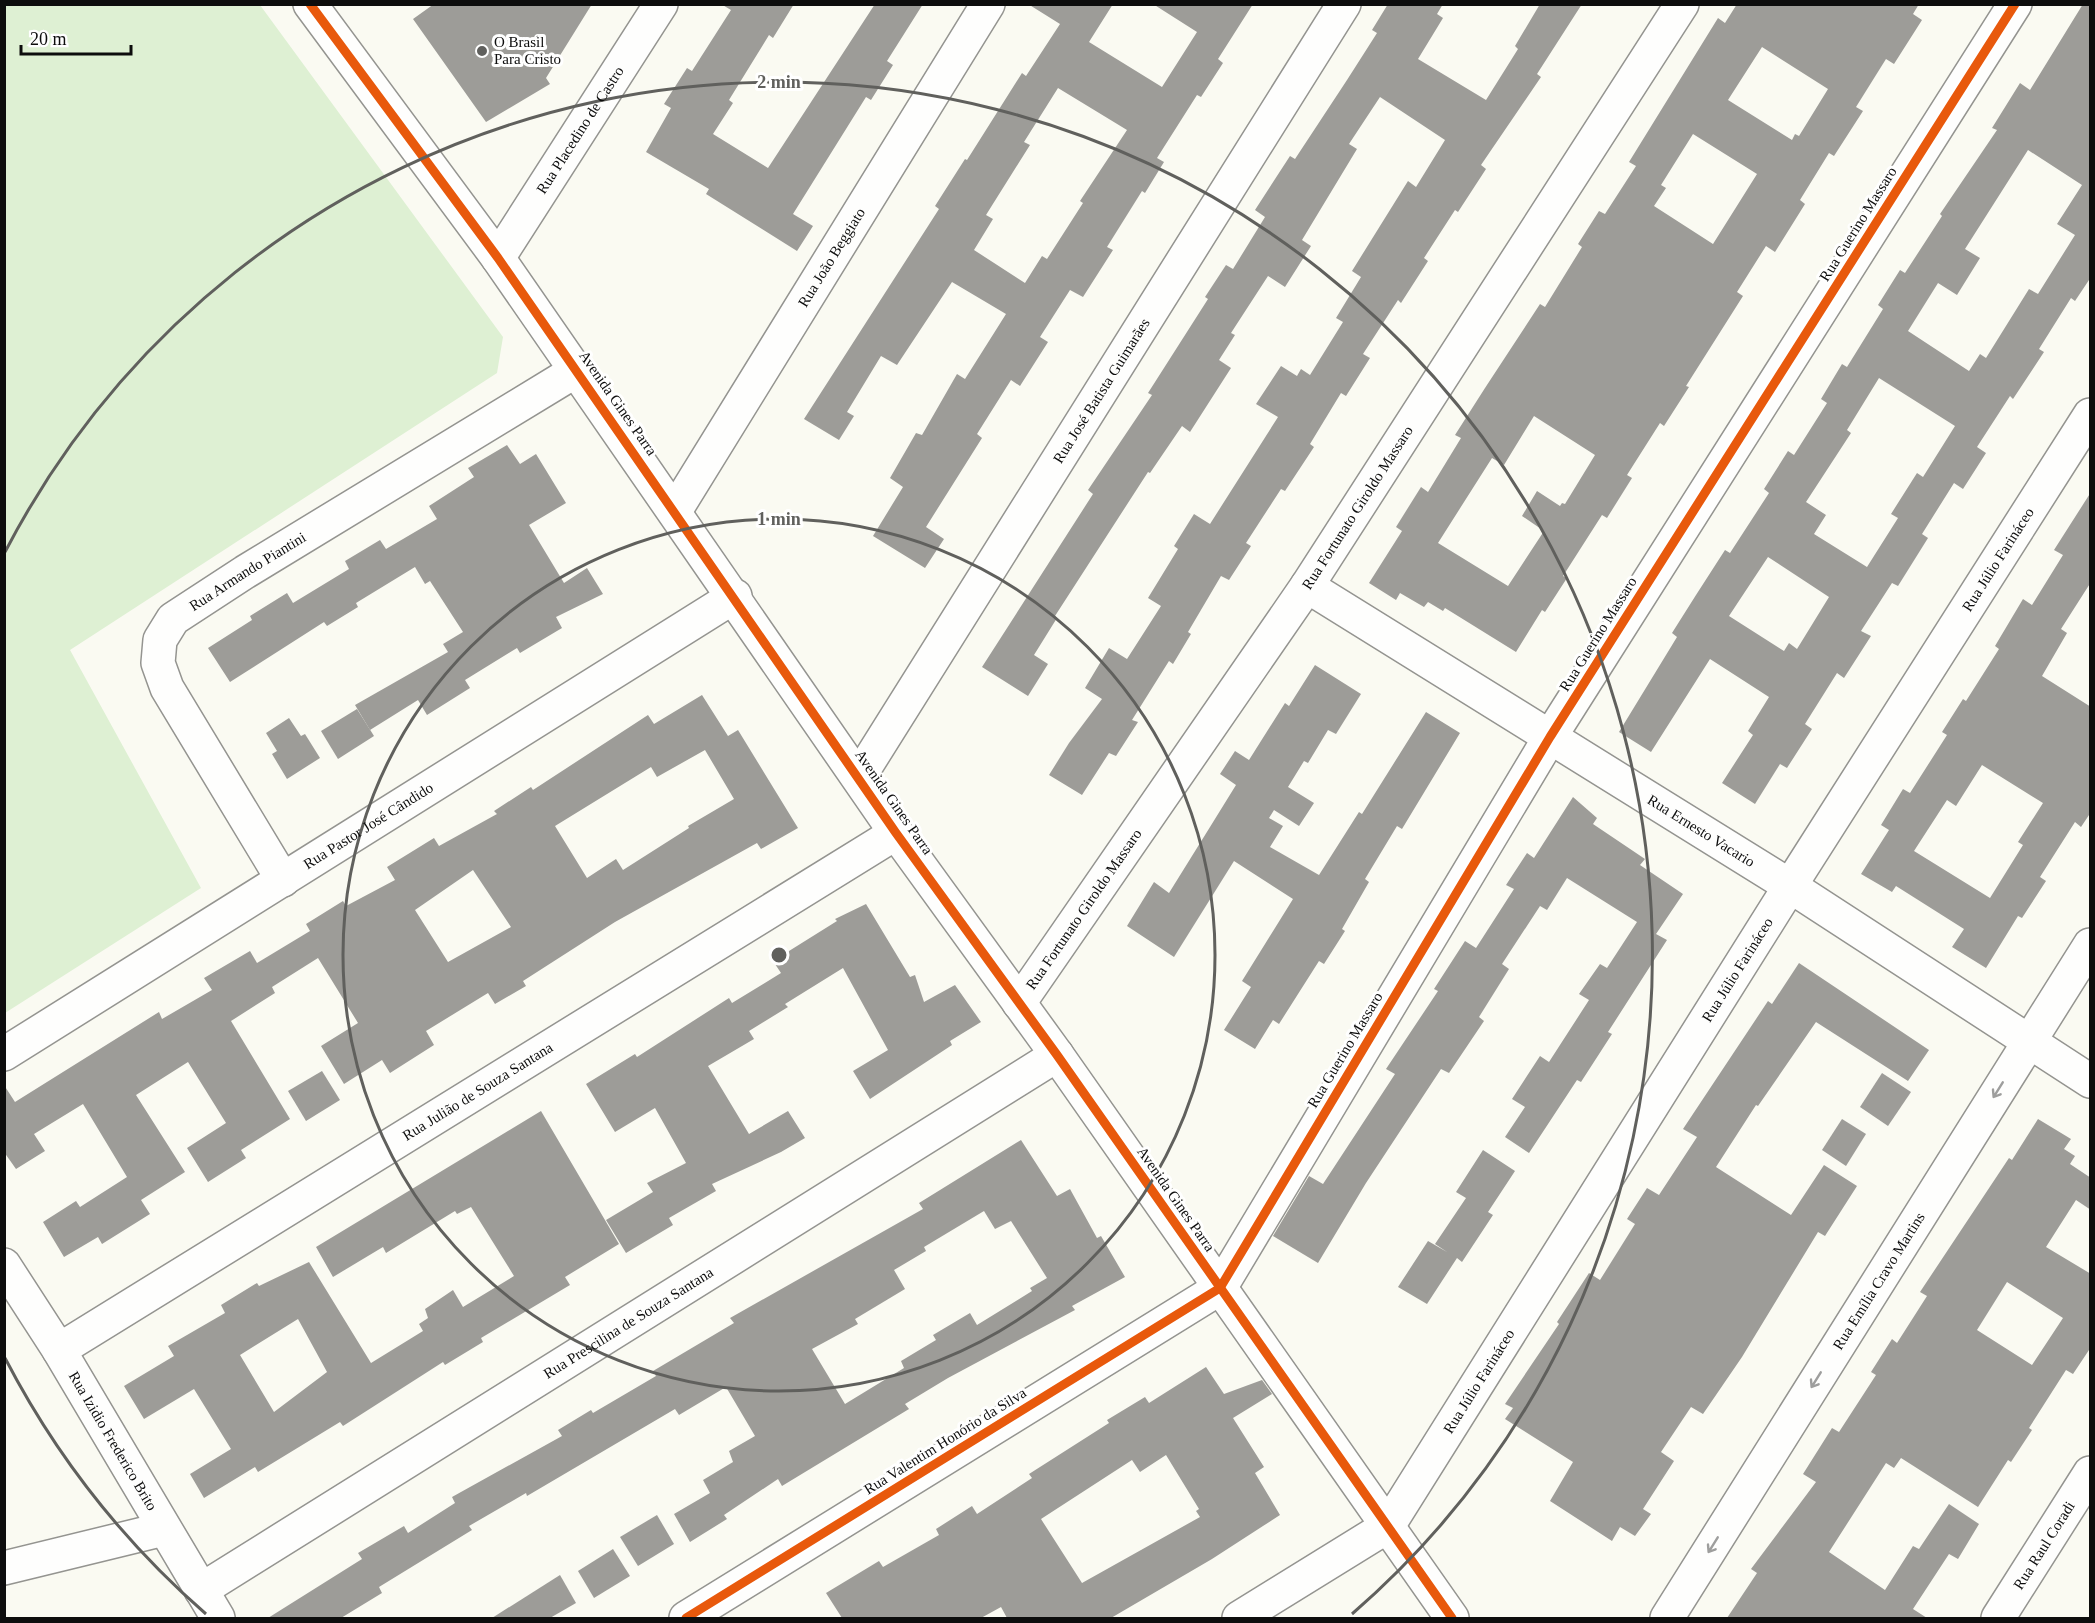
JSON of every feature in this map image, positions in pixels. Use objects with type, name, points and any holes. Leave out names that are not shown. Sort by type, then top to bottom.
[{"type":"street","name":"Rua Placedino de Castro","points":[[498,258],[661,4]]},
{"type":"street","name":"Rua João Beggiato","points":[[675,511],[988,4]]},
{"type":"street","name":"Rua José Batista Guimarães","points":[[859,777],[1344,4]]},
{"type":"street","name":"Rua Fortunato Giroldo Massaro","points":[[1019,1003],[1306,586],[1682,4]]},
{"type":"street","name":"Rua Guerino Massaro","points":[[1220,1288],[1550,737],[2014,4]]},
{"type":"street","name":"Avenida Gines Parra","points":[[319,9],[577,370],[735,596],[896,833],[1057,1055],[1452,1618]]},
{"type":"street","name":"Rua Armando Piantini","points":[[283,880],[167,688],[158,663],[160,640],[173,619],[244,572],[577,370]]},
{"type":"street","name":"Rua Júlio Farináceo","points":[[1388,1526],[1790,886],[2091,415]]},
{"type":"street","name":"Rua Ernesto Vacario","points":[[1306,586],[1790,886],[2091,1081]]},
{"type":"street","name":"Rua Pastor José Cândido","points":[[4,1054],[735,596]]},
{"type":"street","name":"Rua Julião de Souza Santana","points":[[59,1350],[896,833]]},
{"type":"street","name":"Rua Emília Cravo Martins","points":[[1667,1618],[2091,945]]},
{"type":"street","name":"Rua Prescilina de Souza Santana","points":[[201,1590],[1057,1055]]},
{"type":"street","name":"Rua Izidio Frederico Brito","points":[[4,1265],[59,1350],[218,1618]]},
{"type":"street","name":"Rua Valentim Honório da Silva","points":[[686,1618],[1220,1288]]},
{"type":"street","name":"Rua Raul Coradi","points":[[1998,1618],[2091,1473]]},
{"type":"street","points":[[1239,1618],[1388,1526]]},
{"type":"street","points":[[4,1568],[164,1529]]},
{"type":"green space","points":[[5,4],[260,5],[503,337],[497,373],[70,650],[201,888],[5,1013]]},
{"type":"building","name":"O Brasil Para Cristo","points":[[434,4],[592,4],[546,78],[550,84],[486,122],[413,19]]},
{"type":"building","points":[[721,4],[794,4],[773,38],[769,35],[729,100],[733,103],[713,134],[768,168],[875,4],[923,4],[887,61],[893,65],[871,100],[866,97],[793,214],[813,226],[797,251],[706,194],[709,189],[646,152],[671,108],[664,104],[687,68],[692,71],[731,10]]},
{"type":"building","points":[[1028,4],[1113,4],[1089,42],[1162,87],[1197,32],[1153,4],[1253,4],[1218,59],[1223,63],[1201,97],[1197,95],[1157,158],[1164,162],[1145,193],[1142,191],[1107,247],[1113,250],[1083,297],[1070,290],[1040,337],[1048,342],[1020,386],[1011,380],[977,434],[982,438],[926,527],[944,539],[925,568],[873,536],[903,487],[890,478],[916,433],[922,435],[957,374],[965,379],[1006,314],[952,282],[897,365],[881,356],[847,412],[854,416],[839,440],[804,419],[939,209],[935,206],[965,159],[967,160],[1022,73],[1026,76],[1060,24]],"holes":[[[1058,88],[1127,130],[1080,201],[1083,203],[1047,259],[1042,256],[1025,283],[974,250],[993,219],[986,215],[1030,145],[1024,142]]]},
{"type":"building","points":[[1388,4],[1443,4],[1437,14],[1443,18],[1418,59],[1486,100],[1518,49],[1515,46],[1540,4],[1582,4],[1537,74],[1541,77],[1481,165],[1486,169],[1458,212],[1455,210],[1424,258],[1428,261],[1401,303],[1398,300],[1363,354],[1370,358],[1346,396],[1341,393],[1310,444],[1314,447],[1285,491],[1281,489],[1246,543],[1251,546],[1229,580],[1221,576],[1188,632],[1191,634],[1173,664],[1169,661],[1132,720],[1138,722],[1116,756],[1109,753],[1082,795],[1049,775],[1069,743],[1102,699],[1085,688],[1109,648],[1127,659],[1161,606],[1148,598],[1178,549],[1174,546],[1194,514],[1210,524],[1278,417],[1256,404],[1281,366],[1297,376],[1301,369],[1310,375],[1343,322],[1336,318],[1361,277],[1352,271],[1408,181],[1416,187],[1445,140],[1380,97],[1349,144],[1357,149],[1302,240],[1311,246],[1285,287],[1268,276],[1231,333],[1235,335],[1219,360],[1231,368],[1190,432],[1182,426],[1150,473],[1148,472],[1055,616],[1057,618],[1034,655],[1048,664],[1028,696],[982,667],[1093,494],[1088,490],[1152,395],[1148,393],[1208,299],[1205,297],[1226,265],[1233,269],[1265,217],[1255,210],[1290,156],[1295,159],[1347,80],[1377,33],[1372,30]]},
{"type":"building","points":[[1737,4],[1919,4],[1913,14],[1922,20],[1894,64],[1886,59],[1856,107],[1863,111],[1834,156],[1829,153],[1800,200],[1805,204],[1775,252],[1766,246],[1737,292],[1743,296],[1686,386],[1689,387],[1664,426],[1660,423],[1627,475],[1632,478],[1607,518],[1602,515],[1563,576],[1567,578],[1545,612],[1542,610],[1516,652],[1445,608],[1443,611],[1428,602],[1424,607],[1400,593],[1396,600],[1369,583],[1402,531],[1396,527],[1421,487],[1428,492],[1461,438],[1455,435],[1540,304],[1545,307],[1582,247],[1578,244],[1599,211],[1605,214],[1636,166],[1629,162],[1718,18],[1725,23]],"holes":[[[1762,47],[1828,89],[1799,136],[1795,134],[1792,140],[1728,100]],[[1693,134],[1757,174],[1713,244],[1654,206],[1666,188],[1661,185]],[[1534,416],[1595,455],[1565,504],[1562,503],[1560,506],[1537,491],[1522,516],[1544,531],[1508,586],[1438,543],[1492,458],[1504,465]]]},
{"type":"building","points":[[2083,4],[2091,4],[2091,277],[2075,301],[2071,298],[2039,349],[2044,352],[2013,399],[2010,396],[1977,447],[1986,453],[1963,489],[1954,483],[1922,534],[1928,538],[1898,586],[1892,583],[1861,631],[1871,636],[1844,678],[1837,673],[1805,724],[1812,729],[1787,768],[1780,764],[1755,804],[1722,783],[1753,735],[1748,731],[1769,697],[1710,659],[1651,752],[1619,732],[1677,637],[1672,633],[1696,595],[1725,550],[1730,553],[1769,493],[1764,489],[1788,451],[1794,455],[1827,403],[1821,399],[1842,364],[1847,367],[1883,309],[1878,305],[1900,270],[1905,273],[1942,216],[1940,214],[1997,130],[1992,128],[2020,83],[2030,90]],"holes":[[[2028,150],[2082,185],[2057,224],[2075,235],[2038,294],[2029,289],[1986,358],[1980,354],[1969,371],[1908,331],[1938,283],[1957,295],[1980,258],[1965,249]],[[1879,378],[1955,426],[1923,477],[1917,473],[1891,514],[1898,518],[1867,567],[1814,534],[1826,515],[1806,502],[1851,433],[1847,430]],[[1768,557],[1829,597],[1797,649],[1789,643],[1784,651],[1729,616]]]},
{"type":"building","points":[[507,445],[520,464],[536,454],[566,503],[529,525],[564,583],[587,568],[603,594],[556,617],[562,628],[520,653],[517,648],[465,680],[470,688],[427,715],[418,700],[370,730],[355,705],[448,652],[443,644],[463,632],[430,581],[425,584],[415,567],[356,603],[358,607],[327,626],[324,622],[230,682],[208,648],[252,620],[250,616],[287,593],[293,603],[349,569],[345,561],[380,540],[386,549],[437,519],[429,506],[474,477],[468,468]]},
{"type":"building","points":[[2091,492],[2091,582],[2061,629],[2067,633],[2042,676],[2091,707],[2091,812],[2081,827],[2075,822],[2040,877],[2046,881],[2022,918],[2018,916],[1986,968],[1952,947],[1964,929],[1896,886],[1892,892],[1861,874],[1889,830],[1881,825],[1903,789],[1910,793],[1947,735],[1942,732],[1963,699],[1966,701],[1999,649],[1995,646],[2023,599],[2032,605],[2063,555],[2054,550]],"holes":[[[1982,765],[2043,803],[2018,842],[2023,845],[1990,898],[1914,851],[1947,800],[1956,806]]]},
{"type":"building","points":[[1315,665],[1361,694],[1336,734],[1328,730],[1308,763],[1304,761],[1288,787],[1314,803],[1299,826],[1274,810],[1269,818],[1283,826],[1270,847],[1319,875],[1359,812],[1362,814],[1426,712],[1460,733],[1402,829],[1397,826],[1365,879],[1369,882],[1342,929],[1345,931],[1324,964],[1319,961],[1279,1024],[1273,1020],[1255,1049],[1224,1030],[1251,987],[1242,981],[1293,899],[1234,861],[1174,957],[1127,926],[1154,882],[1169,893],[1236,785],[1220,774],[1235,751],[1249,760],[1285,703],[1289,706]]},
{"type":"building","points":[[702,695],[728,736],[738,730],[798,828],[761,849],[757,843],[615,922],[523,981],[526,986],[495,1004],[488,993],[426,1031],[434,1045],[390,1073],[382,1060],[344,1084],[321,1046],[358,1023],[318,958],[272,987],[275,993],[231,1021],[290,1119],[241,1150],[246,1158],[208,1182],[187,1148],[226,1123],[188,1062],[136,1095],[185,1172],[141,1200],[150,1214],[102,1244],[98,1237],[64,1257],[43,1222],[76,1201],[80,1207],[127,1177],[83,1104],[34,1134],[45,1151],[16,1169],[4,1152],[4,1085],[15,1102],[159,1012],[162,1019],[212,990],[204,978],[250,951],[257,963],[310,931],[306,924],[343,901],[346,906],[395,880],[387,867],[434,838],[439,846],[497,814],[494,811],[531,787],[533,790],[648,715],[654,724]],"holes":[[[705,750],[734,799],[688,826],[689,828],[623,870],[616,859],[587,878],[555,826],[651,767],[657,777]],[[473,870],[511,927],[448,962],[415,910]]]},
{"type":"building","points":[[357,709],[374,736],[338,759],[321,731]]},
{"type":"building","points":[[289,718],[301,736],[305,734],[320,758],[287,779],[272,754],[277,751],[266,733]]},
{"type":"building","points":[[1573,797],[1597,818],[1593,824],[1645,859],[1640,865],[1683,894],[1656,934],[1667,940],[1608,1032],[1612,1034],[1581,1082],[1577,1080],[1529,1153],[1505,1137],[1525,1107],[1512,1099],[1540,1056],[1549,1062],[1589,1000],[1579,994],[1600,964],[1607,968],[1637,922],[1567,878],[1547,910],[1540,906],[1502,964],[1509,969],[1479,1017],[1484,1021],[1449,1073],[1441,1069],[1366,1183],[1318,1263],[1273,1236],[1309,1176],[1323,1184],[1395,1074],[1386,1069],[1438,991],[1434,989],[1465,941],[1476,948],[1514,889],[1506,885],[1527,853],[1534,858]]},
{"type":"building","points":[[866,904],[910,977],[915,975],[924,1002],[955,985],[981,1022],[950,1041],[952,1045],[870,1099],[853,1071],[888,1050],[843,968],[785,1004],[788,1007],[749,1031],[754,1039],[708,1066],[749,1134],[788,1111],[805,1138],[781,1152],[712,1184],[716,1191],[669,1218],[673,1225],[626,1253],[606,1220],[653,1192],[647,1183],[686,1163],[655,1108],[615,1132],[586,1084],[635,1054],[637,1057],[729,998],[732,1003],[781,973],[773,961],[837,921],[835,919]]},
{"type":"building","points":[[1799,963],[1929,1050],[1908,1081],[1816,1022],[1758,1106],[1756,1105],[1716,1167],[1791,1215],[1824,1165],[1857,1186],[1825,1236],[1818,1232],[1742,1357],[1703,1414],[1691,1407],[1661,1452],[1674,1461],[1643,1509],[1651,1514],[1635,1536],[1620,1527],[1612,1541],[1550,1501],[1573,1462],[1505,1419],[1513,1408],[1505,1404],[1559,1324],[1557,1322],[1589,1273],[1600,1280],[1635,1224],[1627,1219],[1647,1188],[1659,1195],[1697,1137],[1683,1129],[1768,1001],[1772,1004]]},
{"type":"building","points":[[322,1071],[340,1100],[306,1121],[288,1091]]},
{"type":"building","points":[[1882,1073],[1911,1092],[1888,1126],[1860,1107]]},
{"type":"building","points":[[541,1111],[619,1244],[565,1277],[570,1285],[481,1338],[483,1342],[445,1365],[443,1362],[343,1426],[340,1422],[258,1472],[255,1467],[204,1498],[190,1474],[231,1449],[194,1389],[144,1419],[124,1386],[174,1356],[168,1346],[225,1313],[221,1305],[257,1283],[259,1286],[309,1262],[371,1363],[423,1331],[419,1324],[428,1318],[425,1309],[453,1290],[463,1307],[514,1276],[471,1207],[457,1214],[455,1211],[386,1253],[383,1247],[333,1277],[316,1247]],"holes":[[[298,1319],[327,1372],[274,1412],[240,1355]]]},
{"type":"building","points":[[1842,1119],[1866,1134],[1846,1166],[1822,1150]]},
{"type":"building","points":[[2038,1119],[2071,1139],[2064,1149],[2075,1156],[2070,1164],[2091,1178],[2091,1210],[2076,1200],[2046,1247],[2091,1274],[2091,1347],[2073,1374],[2066,1370],[2029,1428],[2032,1430],[2011,1462],[2008,1460],[1978,1507],[1901,1458],[1894,1468],[1886,1463],[1829,1552],[1885,1590],[1913,1546],[1919,1549],[1949,1504],[1979,1524],[1958,1559],[1949,1554],[1913,1609],[1927,1618],[1727,1618],[1757,1573],[1751,1569],[1816,1482],[1803,1474],[1832,1428],[1839,1432],[1876,1375],[1871,1372],[1892,1339],[1897,1343],[1927,1296],[1920,1292],[2009,1158],[2012,1160]],"holes":[[[2007,1282],[2063,1318],[2032,1365],[1977,1330]]]},
{"type":"building","points":[[1021,1140],[1057,1196],[1070,1189],[1097,1238],[1101,1236],[1125,1277],[1072,1306],[1075,1310],[948,1378],[905,1404],[909,1409],[782,1486],[778,1479],[724,1515],[727,1519],[690,1542],[674,1514],[710,1493],[703,1480],[733,1462],[729,1451],[755,1436],[726,1387],[679,1415],[675,1409],[527,1496],[526,1493],[469,1526],[472,1530],[379,1587],[382,1593],[341,1618],[268,1618],[362,1559],[358,1553],[404,1526],[408,1533],[455,1503],[452,1497],[562,1436],[558,1430],[591,1410],[593,1413],[656,1376],[653,1371],[734,1323],[730,1318],[923,1209],[919,1203]],"holes":[[[984,1211],[995,1229],[1011,1221],[1047,1278],[1030,1288],[1032,1291],[977,1325],[970,1313],[933,1335],[936,1340],[901,1361],[904,1368],[845,1404],[812,1349],[858,1324],[855,1319],[905,1289],[894,1270],[926,1251],[924,1247]]]},
{"type":"building","points":[[1483,1150],[1515,1171],[1488,1212],[1493,1215],[1462,1262],[1457,1258],[1427,1304],[1398,1287],[1428,1241],[1447,1252],[1435,1244],[1466,1198],[1456,1192]]},
{"type":"building","points":[[1206,1367],[1224,1394],[1262,1380],[1272,1394],[1233,1418],[1264,1467],[1255,1473],[1280,1515],[1212,1559],[1111,1618],[1007,1618],[1001,1607],[981,1618],[842,1618],[826,1593],[879,1561],[883,1567],[939,1535],[936,1529],[972,1506],[977,1514],[1032,1478],[1029,1474],[1109,1423],[1107,1420],[1145,1397],[1149,1403]],"holes":[[[1166,1455],[1199,1509],[1196,1511],[1200,1517],[1082,1583],[1041,1519],[1132,1460],[1140,1472]]]},
{"type":"building","points":[[657,1515],[674,1544],[638,1566],[620,1537]]},
{"type":"building","points":[[613,1549],[630,1576],[594,1598],[578,1571]]},
{"type":"building","points":[[560,1575],[576,1603],[550,1618],[492,1618]]},
{"type":"cycle path","points":[[310,4],[498,258],[896,833],[1057,1055],[1452,1618]]},
{"type":"cycle path","points":[[686,1618],[1220,1288],[1550,737],[2015,4]]},
{"type":"place","name":"O Brasil Para Cristo","points":[[482,51]]}]
